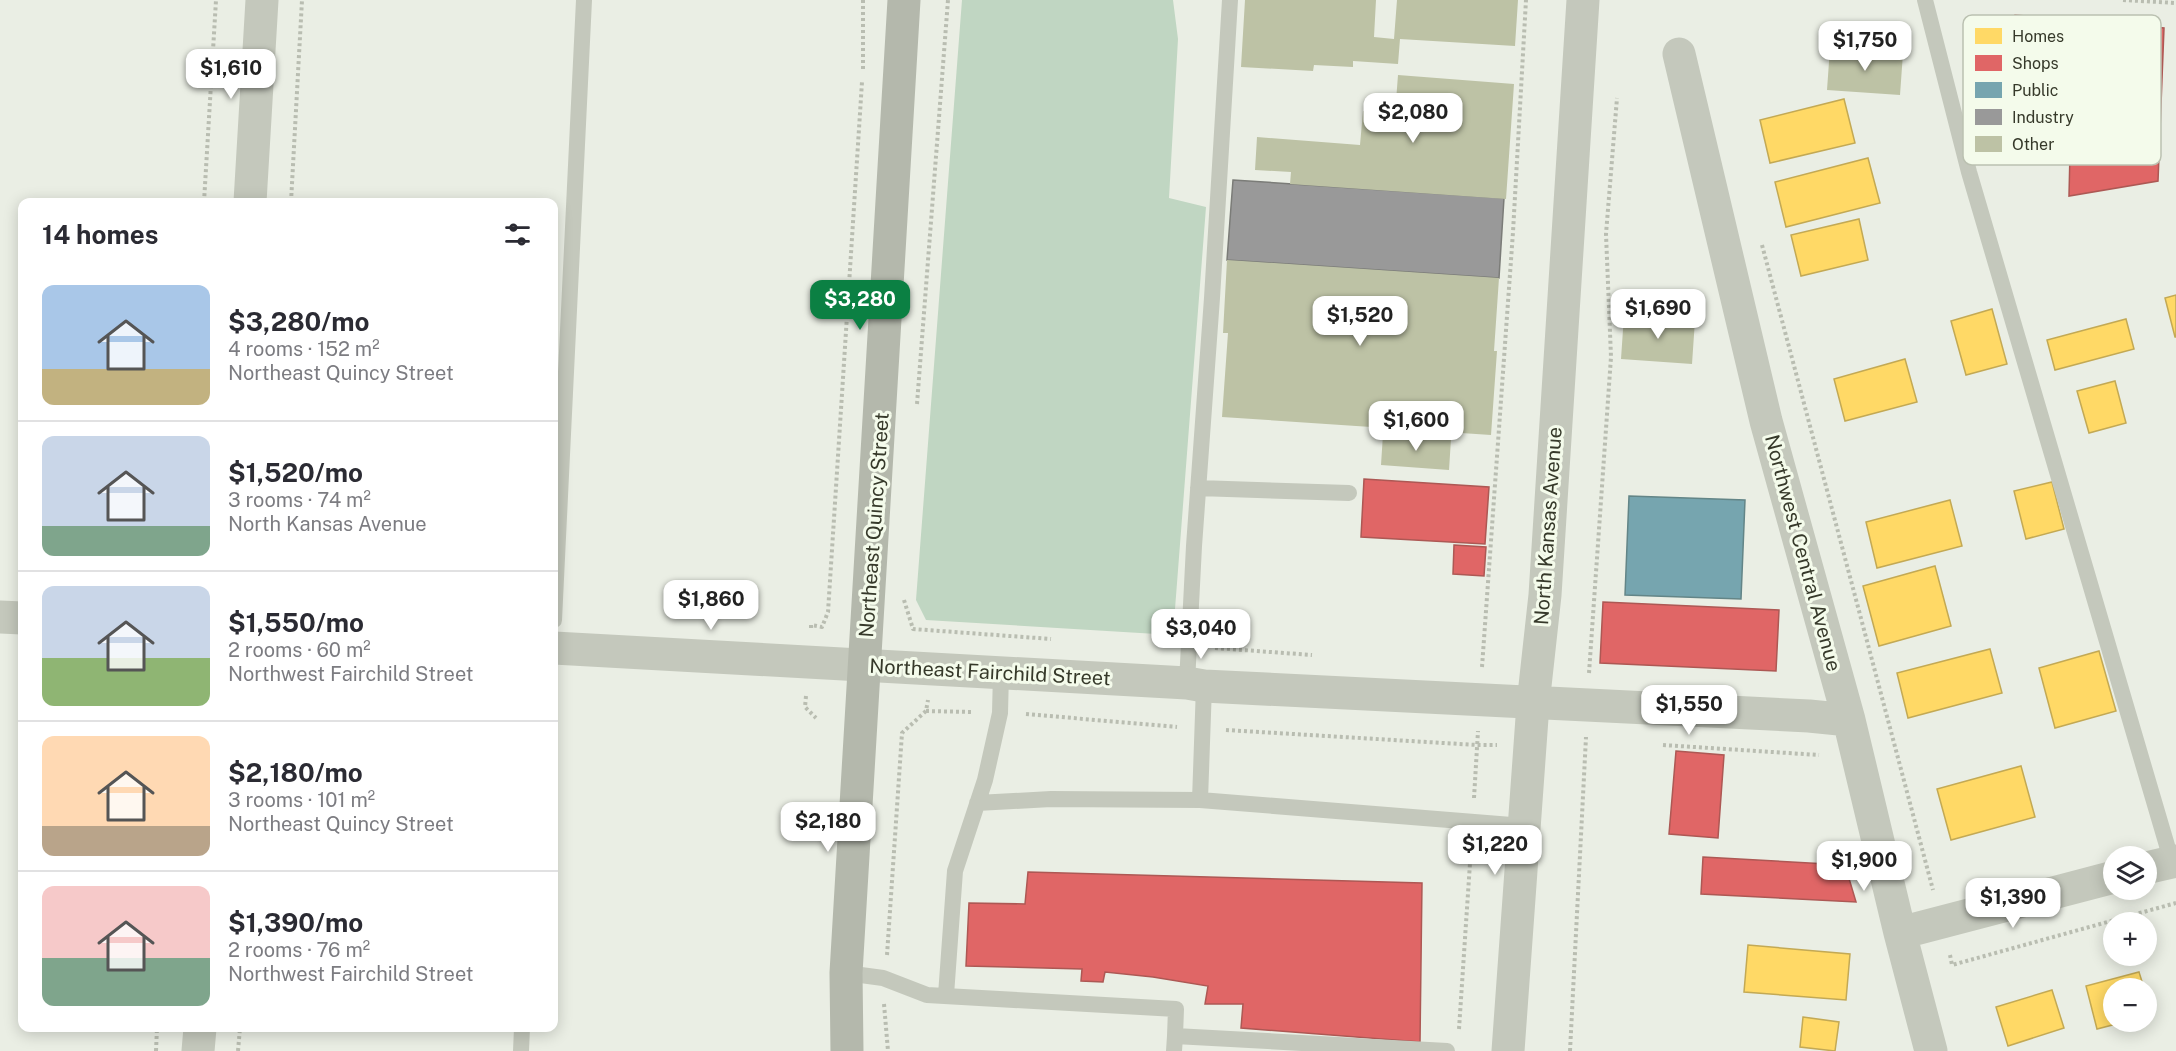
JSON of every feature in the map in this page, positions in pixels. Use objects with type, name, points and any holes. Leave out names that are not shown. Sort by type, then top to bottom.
[{"type":"main road","name":"Northeast Quincy Street","points":[[847,1048],[846,973],[904,0]]},
{"type":"street","points":[[250,198],[262,0]]},
{"type":"street","name":"North Kansas Avenue","points":[[1508,1051],[1533,704],[1545,595],[1583,0]]},
{"type":"street","name":"Northwest Central Avenue","points":[[1679,54],[1766,421],[1849,720],[1931,1051]]},
{"type":"street","points":[[0,617],[18,618]]},
{"type":"street","name":"Northeast Fairchild Street","points":[[558,648],[1849,720]]},
{"type":"street","points":[[1900,933],[2103,880]]},
{"type":"street","points":[[198,1051],[200,1032]]},
{"type":"lane","points":[[558,537],[584,0]]},
{"type":"lane","points":[[1200,800],[1201,729],[1196,685],[1198,488],[1230,0]]},
{"type":"lane","points":[[1924,0],[1963,149]]},
{"type":"lane","points":[[1967,165],[2168,867]]},
{"type":"lane","points":[[1198,488],[1349,493]]},
{"type":"lane","points":[[946,995],[956,870],[985,780],[1000,713],[1001,673]]},
{"type":"lane","points":[[977,803],[1051,799],[1200,800],[1524,826]]},
{"type":"lane","points":[[846,973],[883,978],[927,994],[1176,1009],[1175,1043],[1452,1045]]},
{"type":"lane","points":[[521,1051],[522,1032]]},
{"type":"path","points":[[204,198],[216,0]]},
{"type":"path","points":[[291,198],[302,0]]},
{"type":"path","points":[[816,718],[805,706],[811,625],[822,627],[828,612],[863,69],[863,0]]},
{"type":"path","name":"Northeast Quincy Street","points":[[916,408],[948,0]]},
{"type":"path","points":[[1452,1045],[1472,822],[1478,700],[1514,232],[1526,0]]},
{"type":"path","points":[[2123,0],[2176,3]]},
{"type":"path","points":[[1570,1051],[1587,706],[1611,357],[1606,234],[1617,98]]},
{"type":"path","points":[[1759,234],[1952,965],[2176,903]]},
{"type":"path","name":"Northeast Quincy Street","points":[[905,592],[904,603],[914,629],[932,631]]},
{"type":"path","points":[[888,1051],[883,978],[886,967],[902,733],[926,711],[932,631],[1061,639]]},
{"type":"path","points":[[926,711],[1000,713],[1201,729],[1477,745],[1597,741]]},
{"type":"path","points":[[1656,745],[1819,755]]},
{"type":"path","points":[[156,1051],[157,1032]]},
{"type":"path","points":[[238,1051],[240,1032]]},
{"type":"green space","points":[[962,0],[1173,0],[1178,39],[1169,198],[1206,207],[1173,635],[926,620],[916,600]]},
{"type":"building: Homes","points":[[1844,99],[1855,143],[1770,163],[1760,120]]},
{"type":"building: Homes","points":[[1868,158],[1880,203],[1786,227],[1775,182]]},
{"type":"building: Homes","points":[[1859,219],[1868,260],[1801,276],[1791,235]]},
{"type":"building: Homes","points":[[2176,295],[2176,337],[2175,337],[2165,298]]},
{"type":"building: Homes","points":[[1992,309],[2007,364],[1966,375],[1951,321]]},
{"type":"building: Homes","points":[[2126,319],[2134,349],[2055,370],[2047,340]]},
{"type":"building: Homes","points":[[1905,359],[1917,402],[1845,421],[1834,379]]},
{"type":"building: Homes","points":[[2115,381],[2126,423],[2089,433],[2077,391]]},
{"type":"building: Homes","points":[[2052,482],[2064,529],[2026,539],[2014,491]]},
{"type":"building: Homes","points":[[1950,500],[1962,546],[1877,568],[1866,522]]},
{"type":"building: Homes","points":[[1935,566],[1951,626],[1879,646],[1863,586]]},
{"type":"building: Homes","points":[[1990,649],[2002,693],[1908,718],[1897,673]]},
{"type":"building: Homes","points":[[2099,651],[2116,711],[2055,728],[2039,668]]},
{"type":"building: Homes","points":[[2021,766],[2035,817],[1951,840],[1937,789]]},
{"type":"building: Homes","points":[[1748,945],[1850,954],[1846,1000],[1744,992]]},
{"type":"building: Homes","points":[[2139,972],[2141,978],[2116,978]]},
{"type":"building: Homes","points":[[2103,982],[2103,1027],[2097,1029],[2086,986]]},
{"type":"building: Homes","points":[[2052,990],[2064,1028],[2008,1046],[1996,1007]]},
{"type":"building: Homes","points":[[1803,1017],[1839,1022],[1835,1051],[1800,1047]]},
{"type":"building: Shops","points":[[2161,28],[2164,28],[2161,104]]},
{"type":"building: Shops","points":[[2070,165],[2159,165],[2158,181],[2069,196]]},
{"type":"building: Shops","points":[[1364,479],[1489,487],[1485,544],[1361,537]]},
{"type":"building: Shops","points":[[1454,545],[1486,547],[1484,576],[1453,574]]},
{"type":"building: Shops","points":[[1603,602],[1779,610],[1776,671],[1600,663]]},
{"type":"building: Shops","points":[[1676,751],[1724,755],[1718,838],[1669,834]]},
{"type":"building: Shops","points":[[1703,857],[1845,865],[1856,902],[1701,894]]},
{"type":"building: Shops","points":[[1028,872],[1422,883],[1420,1042],[1241,1028],[1243,1004],[1205,1004],[1208,986],[1105,972],[1103,982],[1081,981],[1082,969],[966,966],[969,903],[1025,904]]},
{"type":"building: Public","points":[[1629,496],[1745,500],[1741,599],[1625,595]]},
{"type":"building: Industry","points":[[1233,180],[1504,198],[1499,278],[1227,260]]},
{"type":"building: Other","points":[[1245,0],[1376,0],[1374,37],[1394,39],[1397,0],[1518,0],[1515,46],[1400,39],[1398,64],[1353,61],[1353,67],[1314,65],[1313,71],[1241,67]]},
{"type":"building: Other","points":[[1830,48],[1903,53],[1900,95],[1827,90]]},
{"type":"building: Other","points":[[1398,75],[1514,84],[1506,199],[1290,184],[1291,172],[1255,170],[1257,137],[1360,145],[1363,111],[1395,114]]},
{"type":"building: Other","points":[[1227,260],[1499,278],[1491,435],[1222,417],[1228,333],[1223,333]]},
{"type":"building: Other","points":[[1624,315],[1695,320],[1692,364],[1621,359]]},
{"type":"building: Other","points":[[1383,434],[1451,439],[1449,470],[1381,465]]}]
